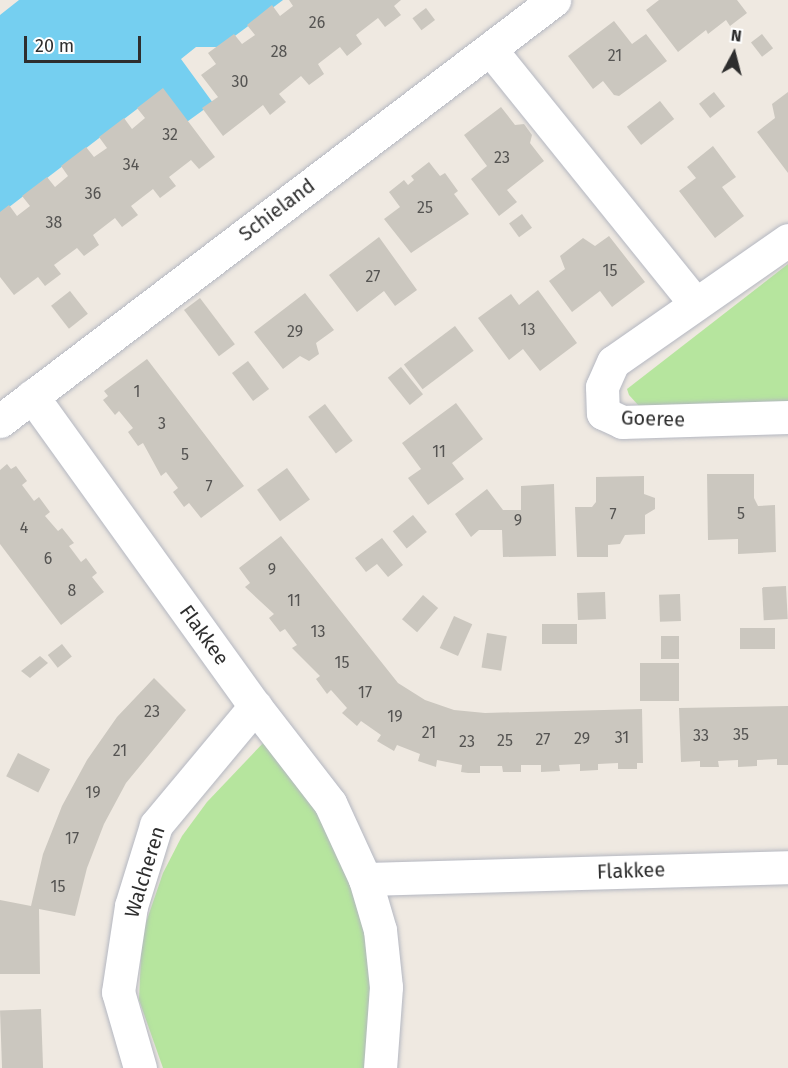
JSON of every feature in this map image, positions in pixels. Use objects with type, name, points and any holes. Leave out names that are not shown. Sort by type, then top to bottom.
[{"type":"street","name":"Schieland","points":[[0,420],[554,0]]},
{"type":"street","points":[[490,49],[695,303]]},
{"type":"street","name":"Goeree","points":[[788,240],[613,362],[602,387],[603,413],[621,422],[788,417]]},
{"type":"street","name":"Flakkee","points":[[32,396],[255,706],[330,803],[365,879],[380,930],[386,987],[380,1068]]},
{"type":"street","name":"Walcheren","points":[[140,1068],[118,992],[131,906],[156,825],[255,706]]},
{"type":"street","name":"Flakkee","points":[[365,879],[788,867]]},
{"type":"green space","points":[[788,264],[788,403],[639,406],[629,395],[627,389]]},
{"type":"green space","points":[[266,740],[307,795],[359,886],[371,946],[369,1068],[163,1068],[139,1000],[142,934],[163,873],[182,836],[207,802]]},
{"type":"water","points":[[19,0],[283,0],[220,47],[196,47],[181,59],[213,103],[184,124],[158,93],[0,214],[0,15]]},
{"type":"building","points":[[289,0],[401,0],[394,6],[401,15],[385,27],[378,18],[356,35],[362,44],[347,56],[340,47],[318,64],[324,74],[309,85],[301,76],[279,94],[286,102],[270,115],[263,105],[223,136],[202,108],[218,97],[201,75],[216,64],[208,53],[234,34],[242,44],[255,35],[247,25],[272,5],[280,16],[293,6]]},
{"type":"building","points":[[659,0],[737,0],[747,13],[730,26],[726,20],[708,34],[706,30],[678,52],[646,10]]},
{"type":"building","points":[[426,8],[435,20],[421,30],[412,18]]},
{"type":"building","points":[[614,21],[632,44],[646,34],[667,61],[619,96],[614,95],[603,81],[593,89],[568,56]]},
{"type":"building","points":[[762,34],[773,48],[762,57],[751,43]]},
{"type":"building","points":[[163,88],[215,157],[199,169],[191,160],[169,177],[176,186],[160,198],[153,189],[131,206],[138,215],[122,227],[115,218],[93,235],[99,245],[84,256],[77,248],[54,265],[61,274],[45,286],[38,277],[14,295],[0,277],[0,212],[9,205],[17,216],[30,206],[22,196],[47,177],[55,187],[68,176],[61,166],[86,147],[94,157],[107,148],[99,137],[124,118],[132,129],[145,118],[137,108]]},
{"type":"building","points":[[714,92],[725,106],[710,118],[699,104]]},
{"type":"building","points":[[788,92],[788,173],[757,132],[775,118],[772,104]]},
{"type":"building","points":[[660,101],[674,119],[641,145],[627,127]]},
{"type":"building","points":[[501,107],[515,125],[524,124],[532,135],[530,143],[544,161],[507,190],[517,202],[499,216],[471,179],[487,166],[464,135]]},
{"type":"building","points":[[713,146],[736,177],[722,187],[744,216],[715,238],[679,191],[696,178],[687,167]]},
{"type":"building","points":[[429,162],[440,176],[445,173],[458,191],[454,194],[469,214],[411,253],[384,219],[400,207],[389,192],[404,180],[408,185],[414,180],[411,176]]},
{"type":"building","points":[[522,214],[532,228],[519,237],[509,223]]},
{"type":"building","points":[[609,236],[645,282],[612,307],[600,291],[572,312],[549,281],[565,269],[560,256],[583,238],[595,246]]},
{"type":"building","points":[[379,237],[417,290],[395,306],[384,291],[357,312],[329,275]]},
{"type":"building","points":[[538,290],[577,343],[540,371],[523,349],[509,360],[478,318],[511,294],[519,305]]},
{"type":"building","points":[[70,291],[88,314],[69,329],[51,306]]},
{"type":"building","points":[[305,293],[334,330],[316,343],[319,354],[309,361],[300,356],[283,369],[254,332]]},
{"type":"building","points":[[200,298],[235,344],[219,356],[184,310]]},
{"type":"building","points":[[455,326],[474,351],[423,389],[404,365]]},
{"type":"building","points":[[147,359],[244,486],[201,518],[189,503],[184,507],[173,492],[178,488],[166,472],[161,476],[143,443],[138,446],[128,432],[133,428],[119,411],[115,415],[103,400],[108,396],[104,391]]},
{"type":"building","points":[[248,361],[269,389],[253,401],[232,373]]},
{"type":"building","points":[[401,367],[423,394],[410,405],[388,378]]},
{"type":"building","points":[[456,403],[483,439],[452,463],[464,479],[428,505],[408,478],[421,469],[402,443]]},
{"type":"building","points":[[325,404],[353,441],[336,453],[308,417]]},
{"type":"building","points":[[7,464],[11,469],[16,466],[27,481],[22,485],[34,501],[39,497],[50,512],[45,516],[58,531],[62,528],[74,543],[69,546],[81,562],[86,558],[97,573],[92,577],[104,592],[61,625],[0,544],[0,470]]},
{"type":"building","points":[[287,468],[310,500],[280,521],[257,490]]},
{"type":"building","points":[[707,474],[754,474],[754,498],[758,506],[775,505],[776,552],[738,554],[738,539],[708,540]]},
{"type":"building","points":[[644,476],[644,494],[655,498],[655,509],[645,515],[645,534],[625,535],[620,544],[608,545],[608,557],[577,557],[575,507],[592,507],[596,502],[596,477]]},
{"type":"building","points":[[554,484],[556,556],[503,557],[502,530],[479,530],[471,537],[455,514],[487,489],[503,510],[521,510],[521,486]]},
{"type":"building","points":[[413,515],[427,532],[407,548],[393,531]]},
{"type":"building","points":[[281,536],[398,683],[425,700],[454,710],[485,713],[642,709],[643,763],[637,763],[637,769],[618,769],[618,763],[598,764],[598,770],[580,771],[580,764],[559,765],[560,771],[541,772],[541,765],[521,765],[521,772],[503,772],[502,766],[480,766],[480,773],[468,773],[461,772],[462,765],[437,760],[436,767],[418,761],[420,754],[397,745],[394,751],[377,741],[381,735],[361,721],[357,726],[342,713],[347,708],[331,690],[327,694],[316,679],[320,676],[292,648],[297,645],[285,629],[280,632],[269,618],[274,614],[245,587],[250,583],[239,568]]},
{"type":"building","points":[[382,538],[403,565],[388,577],[377,564],[366,572],[355,558]]},
{"type":"building","points":[[786,586],[788,619],[764,620],[762,587]]},
{"type":"building","points":[[605,592],[606,619],[578,620],[577,593]]},
{"type":"building","points":[[680,594],[681,621],[660,622],[659,595]]},
{"type":"building","points":[[423,595],[438,608],[417,632],[402,619]]},
{"type":"building","points":[[454,616],[472,624],[458,656],[440,648]]},
{"type":"building","points":[[542,624],[577,624],[577,644],[542,644]]},
{"type":"building","points":[[740,628],[775,628],[775,649],[740,649]]},
{"type":"building","points":[[487,633],[507,636],[501,671],[482,668]]},
{"type":"building","points":[[661,636],[679,636],[679,659],[661,659]]},
{"type":"building","points":[[62,644],[72,657],[58,668],[48,655]]},
{"type":"building","points":[[40,656],[48,663],[30,678],[21,671]]},
{"type":"building","points":[[640,663],[679,663],[679,701],[640,701]]},
{"type":"building","points":[[154,678],[186,710],[126,783],[104,824],[87,868],[75,916],[39,909],[40,974],[0,974],[0,900],[31,906],[43,854],[62,806],[87,760],[117,717]]},
{"type":"building","points":[[788,706],[788,765],[777,765],[777,759],[757,760],[757,766],[738,767],[738,760],[718,761],[719,767],[700,767],[700,761],[681,762],[679,708]]},
{"type":"building","points":[[18,753],[50,769],[38,793],[6,776]]},
{"type":"building","points":[[41,1009],[43,1068],[2,1068],[0,1010]]}]
